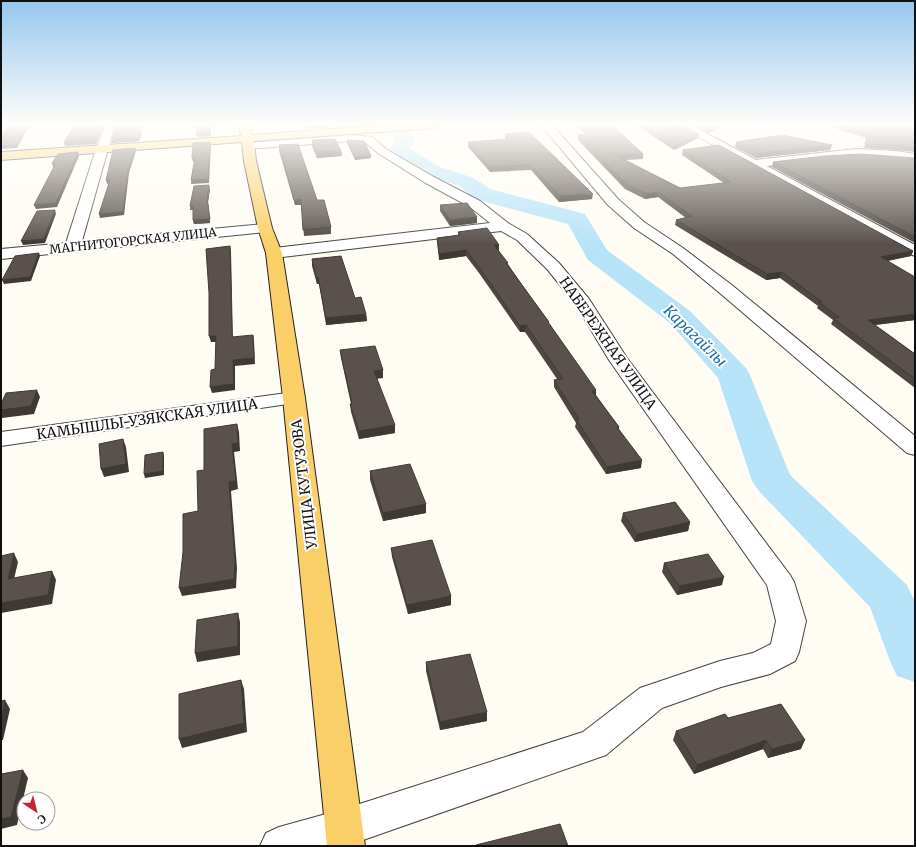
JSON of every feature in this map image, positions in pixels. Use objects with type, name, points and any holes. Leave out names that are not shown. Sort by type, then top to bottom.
[{"type":"main road","name":"УЛИЦА КУТУЗОВА","points":[[251,165],[265,228],[274,253],[294,398],[345,837]]},
{"type":"street","points":[[72,248],[97,165]]},
{"type":"street","name":"НАБЕРЕЖНАЯ УЛИЦА","points":[[345,837],[594,744],[650,698],[720,674],[759,665],[784,652],[791,621],[780,582],[619,360],[583,303],[554,266],[522,237],[502,226],[475,204],[404,165]]},
{"type":"street","points":[[580,165],[613,202],[639,225],[678,251],[728,290],[915,448]]},
{"type":"street","points":[[756,165],[915,251]]},
{"type":"street","points":[[274,253],[502,226]]},
{"type":"street","name":"МАГНИТОГОРСКАЯ УЛИЦА","points":[[1,254],[265,228]]},
{"type":"street","name":"КАМЫШЛЫ-УЗЯКСКАЯ УЛИЦА","points":[[1,439],[294,398]]},
{"type":"street","points":[[279,846],[345,837]]},
{"type":"building","points":[[55,165],[73,165],[56,203],[34,205]]},
{"type":"building","points":[[110,165],[130,165],[123,212],[99,214],[110,180],[106,180]]},
{"type":"building","points":[[194,165],[209,165],[208,179],[191,180]]},
{"type":"building","points":[[284,165],[305,165],[317,200],[324,200],[331,227],[303,230],[301,199],[294,200]]},
{"type":"building","points":[[488,165],[563,165],[593,194],[560,196],[531,165],[490,167]]},
{"type":"building","points":[[607,165],[634,165],[680,188],[731,182],[705,165],[755,165],[913,251],[881,257],[915,277],[915,314],[868,320],[915,354],[915,379],[833,318],[839,317],[819,302],[822,302],[782,272],[767,274],[676,220],[692,216],[658,192],[646,194],[626,184]]},
{"type":"building","points":[[778,165],[915,165],[915,237]]},
{"type":"building","points":[[209,185],[207,198],[210,219],[193,220],[193,206],[190,206],[194,186]]},
{"type":"building","points":[[467,203],[477,217],[450,220],[440,205]]},
{"type":"building","points":[[55,210],[44,239],[21,241],[37,211]]},
{"type":"building","points":[[487,228],[499,245],[494,245],[508,263],[506,263],[596,390],[592,391],[642,460],[607,467],[576,419],[579,419],[554,380],[563,379],[526,325],[520,326],[466,250],[439,254],[437,238],[460,235],[458,232]]},
{"type":"building","points":[[230,246],[232,337],[253,335],[254,358],[233,360],[234,384],[210,387],[211,370],[215,369],[216,336],[209,336],[209,293],[206,249]]},
{"type":"building","points":[[39,253],[30,277],[2,280],[15,256]]},
{"type":"building","points":[[341,256],[355,298],[361,297],[366,314],[326,318],[318,277],[316,278],[312,259]]},
{"type":"building","points":[[375,346],[383,370],[374,371],[395,425],[359,431],[350,404],[352,404],[340,350]]},
{"type":"building","points":[[37,390],[31,406],[1,410],[1,404],[6,393]]},
{"type":"building","points":[[237,424],[238,443],[232,444],[236,481],[229,482],[235,560],[234,579],[179,588],[183,552],[183,514],[198,511],[197,471],[204,470],[204,429]]},
{"type":"building","points":[[123,439],[126,464],[101,469],[99,444]]},
{"type":"building","points":[[163,452],[163,471],[144,474],[145,455]]},
{"type":"building","points":[[410,464],[426,504],[383,513],[370,471]]},
{"type":"building","points":[[675,502],[690,522],[637,534],[623,513]]},
{"type":"building","points":[[432,540],[451,596],[407,605],[391,548]]},
{"type":"building","points":[[14,553],[8,579],[52,571],[48,595],[1,603],[1,556]]},
{"type":"building","points":[[708,554],[724,577],[679,586],[664,563]]},
{"type":"building","points":[[238,613],[238,646],[195,653],[197,620]]},
{"type":"building","points":[[470,654],[487,712],[440,722],[426,662]]},
{"type":"building","points":[[241,680],[244,723],[179,739],[179,694]]},
{"type":"building","points":[[5,700],[1,718],[1,701]]},
{"type":"building","points":[[781,704],[805,740],[772,749],[766,740],[697,765],[676,731],[725,714],[728,718]]},
{"type":"building","points":[[23,770],[18,791],[16,791],[16,797],[11,817],[1,819],[1,774]]},
{"type":"building","points":[[560,824],[568,846],[476,846],[476,845]]},
{"type":"waterway","name":"Карагайлы","points":[[422,165],[433,171],[467,182],[482,194],[577,219],[597,255],[680,317],[734,375],[772,481],[890,598],[915,661]]}]
